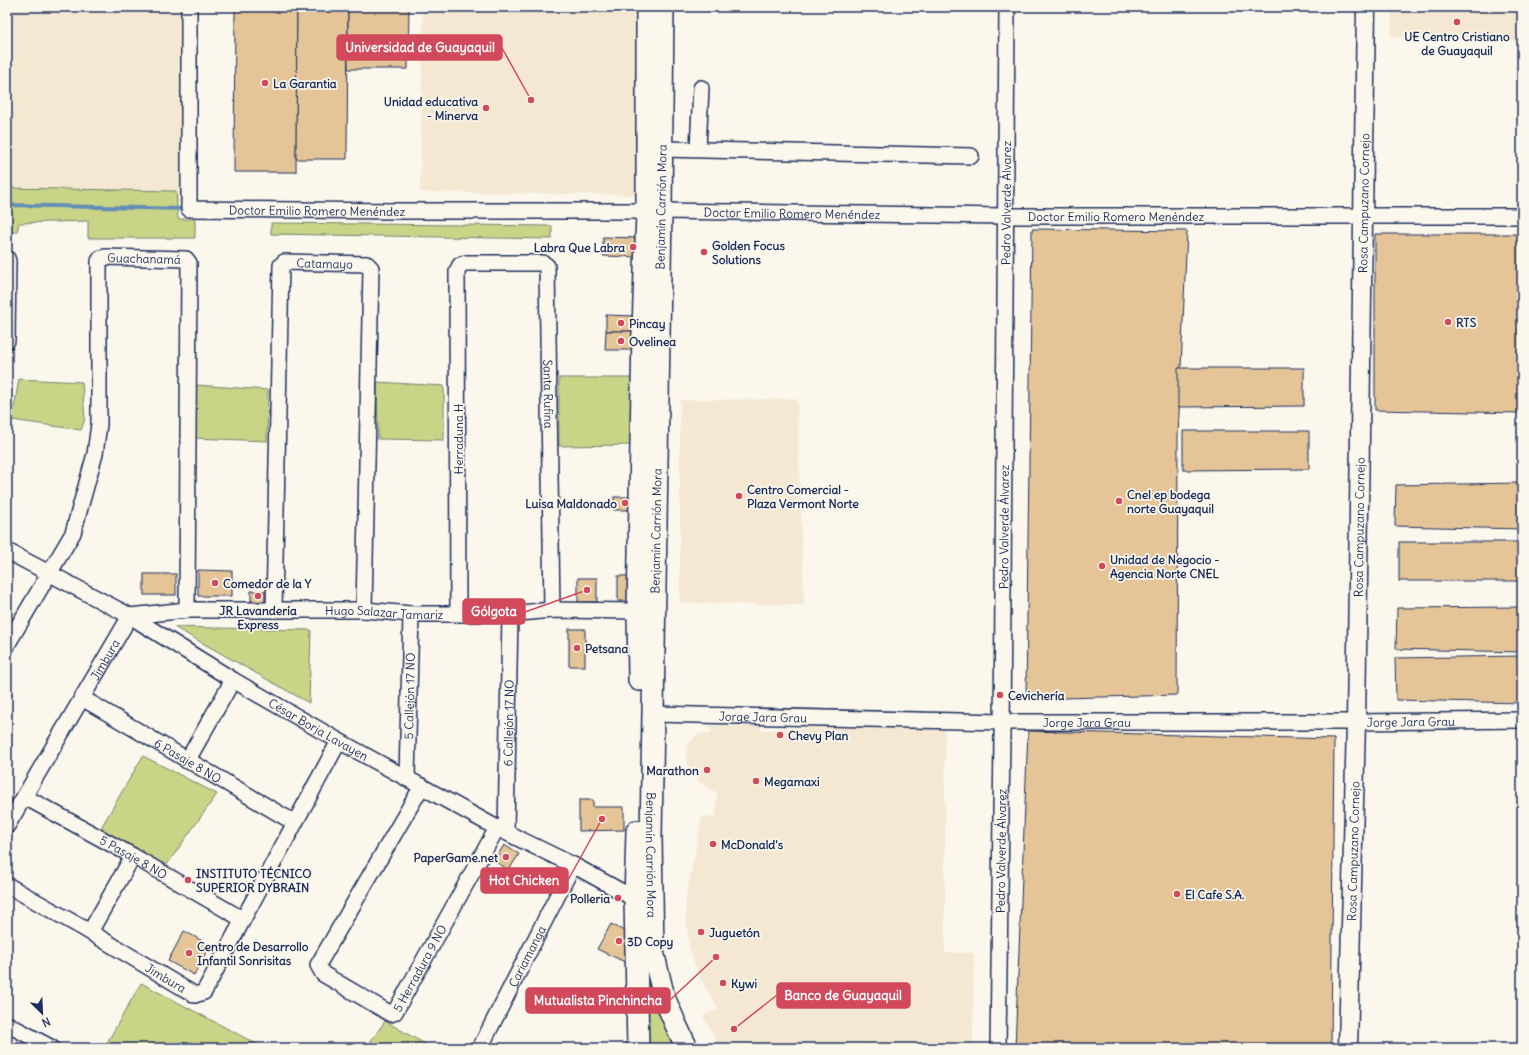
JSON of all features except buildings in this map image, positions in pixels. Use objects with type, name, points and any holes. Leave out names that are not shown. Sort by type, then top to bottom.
[{"type":"main road","name":"Benjamín Carrión Mora","points":[[647,7],[654,211],[653,714],[651,838],[653,952],[664,997],[687,1048]]},
{"type":"main road","name":"Benjamín Carrión Mora","points":[[638,1048],[635,899],[640,713],[638,611],[642,330],[662,149],[663,7]]},
{"type":"street","name":"Doctor Emilio Romero Menéndez","points":[[189,7],[189,209],[654,211],[1005,216],[1522,216]]},
{"type":"street","name":"Pedro Valverde Álvarez","points":[[998,1048],[1007,7]]},
{"type":"street","name":"Rosa Campuzano Cornejo","points":[[1348,1048],[1356,722],[1366,7]]},
{"type":"street","points":[[698,149],[701,88]]},
{"type":"street","points":[[662,149],[971,156]]},
{"type":"street","name":"Guachanamá","points":[[48,574],[73,533],[95,454],[99,424],[99,261],[101,258],[105,257],[186,260],[189,263],[187,610]]},
{"type":"street","points":[[7,258],[7,341]]},
{"type":"street","name":"Catamayo","points":[[274,610],[281,265],[284,262],[367,264],[371,268],[364,610]]},
{"type":"street","name":"Santa Rufina","points":[[460,265],[466,262],[543,262],[547,266],[552,610]]},
{"type":"street","name":"Herraduna H","points":[[458,613],[457,271],[460,265]]},
{"type":"street","name":"César Borja Lavayen","points":[[7,551],[130,616],[233,680],[339,741],[502,830],[573,865],[635,899]]},
{"type":"street","points":[[7,645],[48,574]]},
{"type":"street","name":"Hugo Salazar Tamariz","points":[[130,616],[187,610],[364,610],[411,614],[510,614],[552,610],[638,611]]},
{"type":"street","name":"5 Callejón 17 NO","points":[[407,778],[411,614]]},
{"type":"street","name":"6 Callejón 17 NO","points":[[502,830],[510,614]]},
{"type":"street","name":"Jimbura","points":[[7,826],[11,811],[25,797],[130,616]]},
{"type":"street","points":[[187,761],[233,680]]},
{"type":"street","name":"6 Pasaje 8 NO","points":[[82,698],[295,823]]},
{"type":"street","name":"Jorge Jara Grau","points":[[653,714],[1002,722],[1356,722],[1522,720]]},
{"type":"street","name":"Jimbura","points":[[7,885],[90,932],[195,996],[204,992],[339,741]]},
{"type":"street","name":"5 Herradura 9 NO","points":[[422,786],[318,965],[322,974],[391,1014],[395,1012],[502,830]]},
{"type":"street","name":"5 Pasaje 8 NO","points":[[25,797],[133,856],[242,919]]},
{"type":"street","points":[[90,932],[133,856]]},
{"type":"street","name":"Cariamanga","points":[[480,1048],[573,865]]},
{"type":"street","points":[[7,1024],[27,1042],[52,1048]]},
{"type":"shaded area","points":[[7,7],[192,7],[188,203],[7,198]]},
{"type":"shaded area","points":[[423,7],[639,7],[641,195],[420,192]]},
{"type":"shaded area","name":"UE Centro Cristiano de Guayaquil","points":[[1392,7],[1522,7],[1522,41],[1391,37]]},
{"type":"shaded area","points":[[797,399],[804,605],[680,603],[680,400]]},
{"type":"shaded area","points":[[807,722],[945,727],[945,953],[974,953],[973,1048],[720,1048],[703,1016],[719,1009],[700,978],[689,948],[686,897],[702,817],[716,816],[717,793],[702,784],[692,773],[686,760],[687,747],[695,736],[702,733],[711,733],[710,726],[761,726],[761,730],[806,729]]},
{"type":"green space","points":[[7,188],[176,191],[178,219],[195,219],[195,238],[88,238],[88,221],[19,223],[17,232],[7,232]]},
{"type":"green space","points":[[271,223],[552,226],[552,239],[271,234]]},
{"type":"green space","points":[[559,378],[639,378],[635,445],[559,446]]},
{"type":"green space","points":[[19,379],[82,382],[85,419],[81,430],[12,420]]},
{"type":"green space","points":[[377,382],[444,386],[444,440],[378,439]]},
{"type":"green space","points":[[196,385],[268,390],[267,441],[194,438]]},
{"type":"green space","points":[[174,627],[311,630],[309,703]]},
{"type":"green space","points":[[143,756],[217,794],[166,866],[99,831]]},
{"type":"green space","points":[[649,981],[678,1048],[650,1048],[645,983]]},
{"type":"green space","points":[[141,983],[264,1048],[104,1048]]},
{"type":"green space","points":[[385,1021],[432,1048],[366,1048]]},
{"type":"waterway","points":[[7,205],[187,209]]},
{"type":"place","name":"UE Centro Cristiano de Guayaquil","points":[[1457,22]]},
{"type":"place","name":"La Garantia","points":[[265,83]]},
{"type":"place","name":"Universidad de Guayaquil","points":[[531,100]]},
{"type":"place","name":"Unidad educativa - Minerva","points":[[486,108]]},
{"type":"place","name":"Labra Que Labra","points":[[633,247]]},
{"type":"place","name":"Golden Focus Solutions","points":[[704,252]]},
{"type":"place","name":"RTS","points":[[1448,322]]},
{"type":"place","name":"Pincay","points":[[621,323]]},
{"type":"place","name":"Ovelinea","points":[[621,341]]},
{"type":"place","name":"Centro Comercial - Plaza Vermont Norte","points":[[739,496]]},
{"type":"place","name":"Cnel ep bodega norte Guayaquil","points":[[1119,501]]},
{"type":"place","name":"Luisa Maldonado","points":[[625,503]]},
{"type":"place","name":"Unidad de Negocio - Agencia Norte CNEL","points":[[1102,566]]},
{"type":"place","name":"Comedor de la Y","points":[[215,583]]},
{"type":"place","name":"Gólgota","points":[[587,590]]},
{"type":"place","name":"JR Lavandería Express","points":[[258,596]]},
{"type":"place","name":"Petsana","points":[[577,648]]},
{"type":"place","name":"Cevichería","points":[[1000,695]]},
{"type":"place","name":"Chevy Plan","points":[[780,735]]},
{"type":"place","name":"Marathon","points":[[707,770]]},
{"type":"place","name":"Megamaxi","points":[[756,781]]},
{"type":"place","name":"Hot Chicken","points":[[602,819]]},
{"type":"place","name":"McDonald's","points":[[713,844]]},
{"type":"place","name":"PaperGame.net","points":[[506,857]]},
{"type":"place","name":"INSTITUTO TÉCNICO SUPERIOR DYBRAIN","points":[[188,880]]},
{"type":"place","name":"El Cafe S.A.","points":[[1177,894]]},
{"type":"place","name":"Polleria","points":[[618,898]]},
{"type":"place","name":"Juguetón","points":[[701,932]]},
{"type":"place","name":"3D Copy","points":[[619,941]]},
{"type":"place","name":"Centro de Desarrollo Infantil Sonrisitas","points":[[189,953]]},
{"type":"place","name":"Mutualista Pinchincha","points":[[716,957]]},
{"type":"place","name":"Kywi","points":[[723,983]]},
{"type":"place","name":"Banco de Guayaquil","points":[[734,1029]]}]
